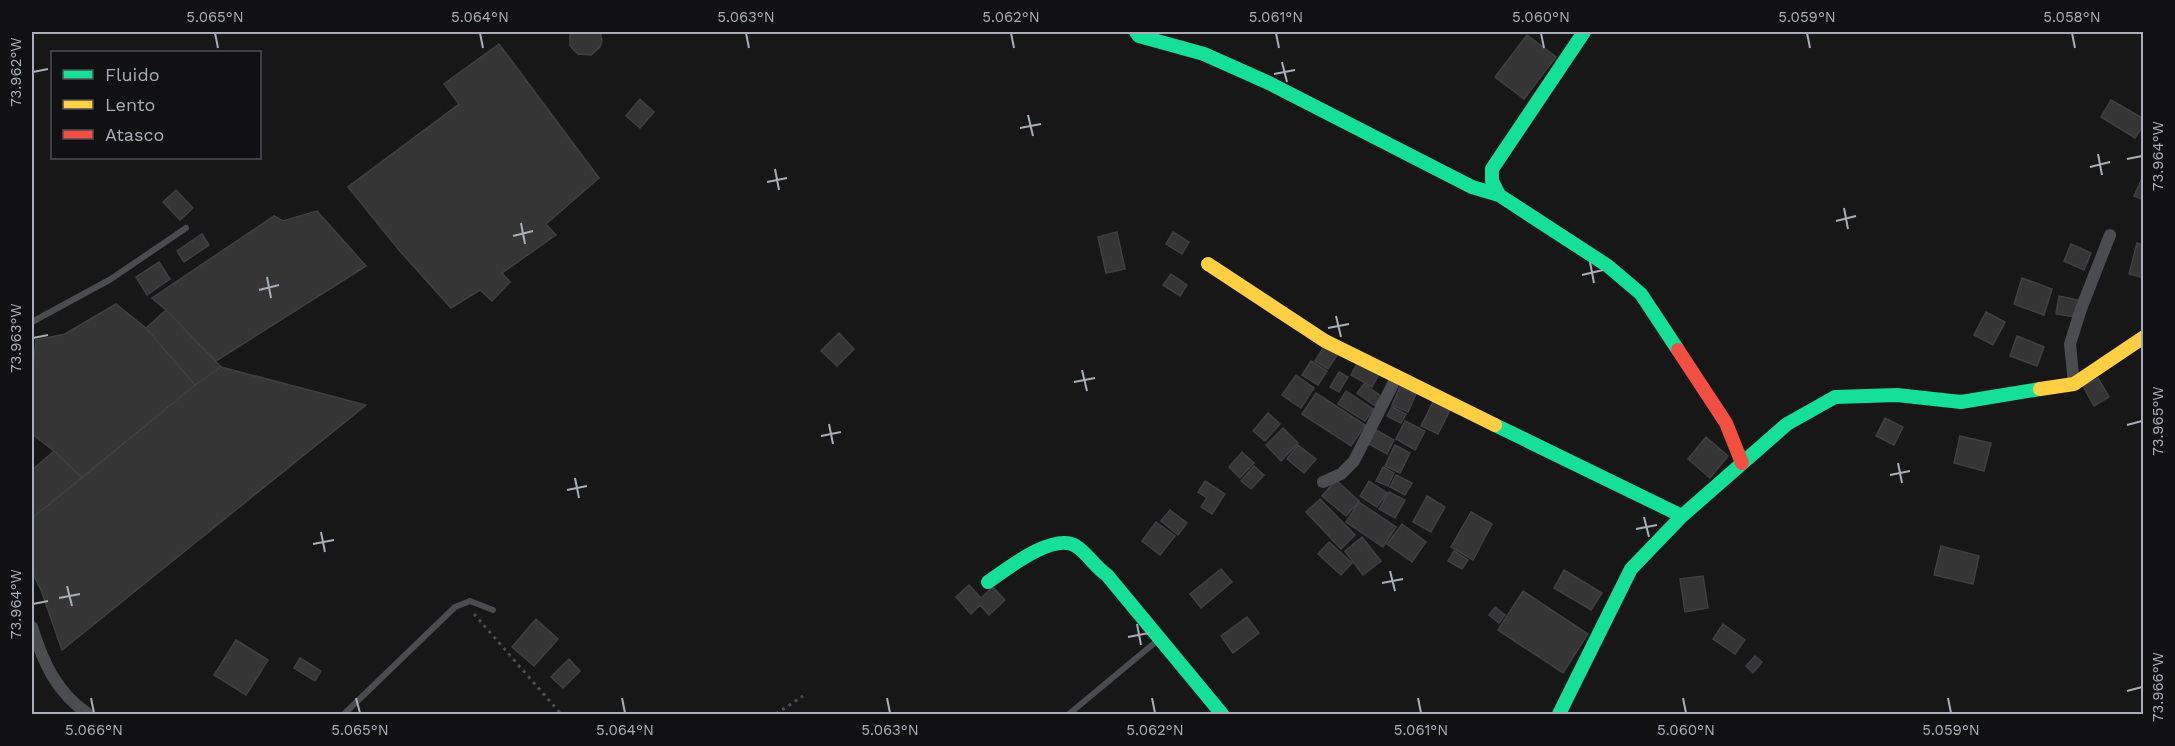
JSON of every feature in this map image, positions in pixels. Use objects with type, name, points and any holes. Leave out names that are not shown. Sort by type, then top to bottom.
[{"type":"street","points":[[1136,32],[1139,36],[1204,54],[1269,83],[1472,187],[1499,195],[1608,266],[1641,294],[1726,423],[1742,463]]},
{"type":"street","points":[[1499,195],[1492,181],[1492,170],[1584,32]]},
{"type":"street","points":[[2074,384],[2070,344],[2110,235]]},
{"type":"street","points":[[1208,264],[1325,340],[1683,516]]},
{"type":"street","points":[[1559,714],[1631,569],[1683,516],[1787,424],[1835,397],[1897,395],[1961,402],[2074,384],[2144,338]]},
{"type":"street","points":[[1323,482],[1341,474],[1354,461],[1397,376]]},
{"type":"street","points":[[988,582],[1050,543],[1066,541],[1076,546],[1096,569],[1107,575],[1222,714]]},
{"type":"street","points":[[32,627],[42,658],[54,680],[80,712]]},
{"type":"lane","points":[[32,322],[111,279],[186,228]]},
{"type":"lane","points":[[344,714],[455,607],[470,600],[493,610]]},
{"type":"lane","points":[[1069,714],[1160,639]]},
{"type":"path","points":[[464,603],[561,714]]},
{"type":"path","points":[[776,714],[803,696]]},
{"type":"building","points":[[570,32],[600,32],[602,41],[600,47],[591,55],[578,54],[570,46]]},
{"type":"building","points":[[1527,35],[1556,57],[1524,99],[1495,77]]},
{"type":"building","points":[[499,44],[599,178],[546,224],[556,235],[502,273],[510,282],[492,301],[480,290],[451,308],[399,250],[348,187],[459,104],[444,84]]},
{"type":"building","points":[[640,99],[654,112],[640,128],[626,116]]},
{"type":"building","points":[[2111,100],[2144,119],[2144,124],[2135,138],[2101,117]]},
{"type":"building","points":[[2144,174],[2144,200],[2134,196]]},
{"type":"building","points":[[176,190],[193,208],[180,220],[163,202]]},
{"type":"building","points":[[317,211],[366,266],[216,361],[152,298],[274,216],[283,221]]},
{"type":"building","points":[[1117,232],[1125,269],[1106,273],[1098,237]]},
{"type":"building","points":[[1173,232],[1189,242],[1182,254],[1166,244]]},
{"type":"building","points":[[202,234],[209,245],[184,262],[177,251]]},
{"type":"building","points":[[2137,243],[2144,245],[2144,278],[2129,274]]},
{"type":"building","points":[[2071,244],[2091,253],[2084,270],[2064,261]]},
{"type":"building","points":[[159,262],[170,279],[147,295],[136,277]]},
{"type":"building","points":[[1171,274],[1187,285],[1180,296],[1163,285]]},
{"type":"building","points":[[2022,278],[2052,289],[2044,315],[2014,304]]},
{"type":"building","points":[[2059,296],[2078,300],[2075,317],[2056,314]]},
{"type":"building","points":[[116,304],[146,328],[195,385],[82,478],[32,434],[32,363],[36,340],[65,334]]},
{"type":"building","points":[[166,310],[221,367],[195,385],[146,328]]},
{"type":"building","points":[[1986,312],[2005,322],[1993,345],[1974,335]]},
{"type":"building","points":[[839,333],[854,349],[837,366],[821,351]]},
{"type":"building","points":[[2017,336],[2044,347],[2037,366],[2010,356]]},
{"type":"building","points":[[1326,343],[1339,352],[1328,369],[1315,361]]},
{"type":"building","points":[[1311,361],[1327,371],[1318,385],[1302,375]]},
{"type":"building","points":[[1358,362],[1379,374],[1372,387],[1351,375]]},
{"type":"building","points":[[221,367],[366,405],[62,650],[41,590],[32,572],[32,518],[195,385]]},
{"type":"building","points":[[1339,372],[1348,377],[1339,392],[1330,387]]},
{"type":"building","points":[[1296,375],[1314,388],[1301,408],[1282,395]]},
{"type":"building","points":[[2098,378],[2109,397],[2094,406],[2083,386]]},
{"type":"building","points":[[1364,384],[1381,396],[1375,406],[1357,393]]},
{"type":"building","points":[[1400,387],[1416,394],[1408,412],[1392,405]]},
{"type":"building","points":[[1346,391],[1373,409],[1365,421],[1338,404]]},
{"type":"building","points":[[1316,393],[1365,425],[1351,446],[1302,414]]},
{"type":"building","points":[[1433,402],[1450,410],[1438,434],[1421,426]]},
{"type":"building","points":[[1392,407],[1406,414],[1401,423],[1387,416]]},
{"type":"building","points":[[1268,413],[1280,424],[1265,441],[1253,431]]},
{"type":"building","points":[[1885,418],[1903,427],[1894,445],[1876,436]]},
{"type":"building","points":[[1405,421],[1425,431],[1415,450],[1396,439]]},
{"type":"building","points":[[1283,428],[1298,443],[1281,461],[1266,445]]},
{"type":"building","points":[[1376,430],[1394,440],[1387,454],[1369,444]]},
{"type":"building","points":[[1960,436],[1991,443],[1984,471],[1954,463]]},
{"type":"building","points":[[1706,437],[1728,456],[1710,478],[1688,459]]},
{"type":"building","points":[[1298,445],[1316,459],[1304,473],[1287,459]]},
{"type":"building","points":[[1395,445],[1410,453],[1400,473],[1385,466]]},
{"type":"building","points":[[54,451],[82,478],[32,518],[32,470]]},
{"type":"building","points":[[1242,452],[1254,463],[1240,478],[1229,467]]},
{"type":"building","points":[[1254,466],[1264,475],[1251,489],[1241,481]]},
{"type":"building","points":[[1383,467],[1394,473],[1388,486],[1376,481]]},
{"type":"building","points":[[1396,475],[1412,483],[1405,495],[1390,487]]},
{"type":"building","points":[[1336,480],[1359,501],[1346,516],[1322,496]]},
{"type":"building","points":[[1205,481],[1225,494],[1212,514],[1201,507],[1207,498],[1198,492]]},
{"type":"building","points":[[1369,481],[1387,493],[1377,507],[1360,496]]},
{"type":"building","points":[[1389,492],[1405,500],[1395,518],[1379,509]]},
{"type":"building","points":[[1427,496],[1445,507],[1431,532],[1413,522]]},
{"type":"building","points":[[1320,499],[1355,535],[1341,549],[1306,512]]},
{"type":"building","points":[[1359,502],[1396,527],[1383,547],[1346,522]]},
{"type":"building","points":[[1170,510],[1187,523],[1178,535],[1161,521]]},
{"type":"building","points":[[1471,512],[1492,524],[1473,560],[1451,547]]},
{"type":"building","points":[[1156,522],[1175,536],[1160,555],[1142,541]]},
{"type":"building","points":[[1402,524],[1426,542],[1412,562],[1387,544]]},
{"type":"building","points":[[1362,537],[1381,561],[1363,575],[1345,551]]},
{"type":"building","points":[[1329,542],[1352,563],[1341,575],[1318,554]]},
{"type":"building","points":[[1941,546],[1979,556],[1973,584],[1934,575]]},
{"type":"building","points":[[1454,551],[1468,560],[1462,569],[1448,561]]},
{"type":"building","points":[[1221,569],[1232,582],[1201,608],[1190,594]]},
{"type":"building","points":[[1564,570],[1602,593],[1591,610],[1554,588]]},
{"type":"building","points":[[1703,576],[1708,608],[1685,612],[1680,579]]},
{"type":"building","points":[[969,585],[981,598],[993,587],[1005,600],[989,615],[980,605],[971,614],[956,597]]},
{"type":"building","points":[[1523,591],[1588,634],[1563,673],[1498,630]]},
{"type":"building","points":[[1495,607],[1505,615],[1499,623],[1489,615]]},
{"type":"building","points":[[1247,617],[1259,633],[1233,653],[1221,636]]},
{"type":"building","points":[[536,619],[558,639],[534,666],[512,647]]},
{"type":"building","points":[[1723,624],[1745,640],[1735,654],[1713,639]]},
{"type":"building","points":[[236,640],[268,660],[246,695],[214,675]]},
{"type":"building","points":[[1755,656],[1762,662],[1753,673],[1746,666]]},
{"type":"building","points":[[300,658],[321,671],[315,681],[294,668]]},
{"type":"building","points":[[569,659],[580,671],[563,688],[551,677]]},
{"type":"traffic: fast","points":[[1136,32],[1139,36],[1204,54],[1269,83],[1472,187],[1499,195]]},
{"type":"traffic: fast","points":[[1584,32],[1492,169],[1492,181],[1499,195],[1608,266],[1641,294],[1678,350]]},
{"type":"traffic: fast","points":[[1559,714],[1631,569],[1682,516],[1787,424],[1835,397],[1897,395],[1961,402],[2040,389]]},
{"type":"traffic: fast","points":[[1495,425],[1682,516]]},
{"type":"traffic: fast","points":[[988,582],[1018,561],[1043,548],[1066,543],[1076,546],[1107,575],[1222,714]]},
{"type":"traffic: slow","points":[[1208,264],[1325,341],[1495,425]]},
{"type":"traffic: slow","points":[[2040,389],[2074,384],[2144,337]]},
{"type":"traffic: jam","points":[[1678,350],[1726,423],[1742,463]]}]
